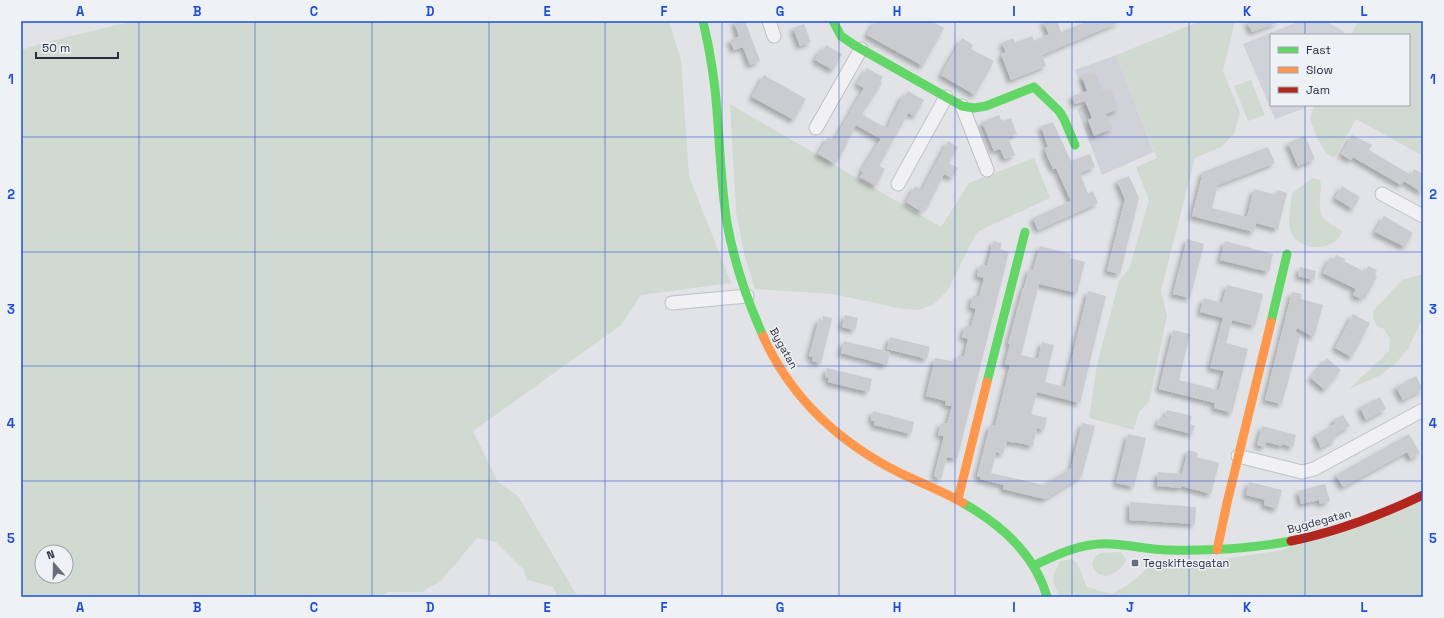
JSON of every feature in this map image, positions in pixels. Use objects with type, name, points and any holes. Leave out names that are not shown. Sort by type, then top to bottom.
[{"type":"street","name":"Bygatan","points":[[703,21],[710,48],[716,87],[727,224],[735,260],[747,296],[770,350],[788,379],[808,405],[829,427],[853,446],[898,471],[958,499],[983,514],[1004,530],[1024,552],[1033,566],[1048,597]]},
{"type":"street","points":[[768,21],[774,36]]},
{"type":"street","points":[[833,21],[841,36],[861,49],[962,106],[974,108],[986,106],[1034,87],[1059,111],[1075,145]]},
{"type":"street","points":[[816,128],[861,49]]},
{"type":"street","points":[[898,184],[946,97]]},
{"type":"street","points":[[962,106],[987,170]]},
{"type":"street","points":[[1382,194],[1423,216]]},
{"type":"street","points":[[958,499],[1025,232]]},
{"type":"street","points":[[1033,566],[1067,551],[1086,545],[1107,543],[1151,549],[1217,550],[1287,254]]},
{"type":"street","points":[[672,303],[747,296]]},
{"type":"street","points":[[1238,456],[1302,472],[1308,471],[1423,410]]},
{"type":"street","name":"Bygdegatan","points":[[1217,550],[1243,548],[1314,536],[1383,514],[1423,495]]},
{"type":"shaded area","points":[[135,21],[669,21],[681,60],[689,176],[731,283],[641,295],[621,325],[473,431],[498,482],[518,496],[576,594],[607,595],[608,597],[558,597],[553,587],[527,580],[524,570],[496,542],[477,538],[442,580],[422,592],[388,592],[379,597],[21,597],[21,50],[54,40]]},
{"type":"shaded area","points":[[1201,21],[1235,21],[1223,71],[1240,113],[1234,134],[1221,147],[1195,158],[1161,290],[1167,316],[1149,402],[1138,413],[1134,430],[1089,418],[1097,365],[1119,281],[1129,269],[1149,200],[1136,167],[1157,158],[1116,55]]},
{"type":"shaded area","points":[[1300,21],[1325,21],[1345,32],[1344,34],[1270,34],[1270,106],[1306,106],[1305,108],[1275,119],[1243,44]]},
{"type":"shaded area","points":[[1358,21],[1423,21],[1423,156],[1356,119],[1334,158],[1326,153],[1317,138],[1310,119],[1314,106],[1410,106],[1410,34],[1352,34]]},
{"type":"shaded area","points":[[1116,55],[1154,152],[1102,175],[1077,109],[1088,104],[1075,70]]},
{"type":"shaded area","points":[[1251,80],[1265,115],[1248,121],[1234,86]]},
{"type":"shaded area","points":[[730,104],[941,227],[969,183],[1034,158],[1050,198],[979,231],[975,236],[948,290],[933,305],[919,310],[903,309],[833,294],[755,289],[744,253],[736,212]]},
{"type":"shaded area","points":[[1313,178],[1320,180],[1321,184],[1320,209],[1323,218],[1342,231],[1339,238],[1327,246],[1312,247],[1305,245],[1298,241],[1291,232],[1290,215],[1292,193]]},
{"type":"shaded area","points":[[1423,274],[1423,318],[1408,349],[1395,364],[1379,376],[1349,389],[1389,351],[1390,339],[1384,329],[1377,326],[1373,318],[1373,311],[1402,280]]},
{"type":"shaded area","points":[[1423,500],[1423,597],[1060,597],[1054,584],[1054,574],[1059,564],[1058,562],[1071,559],[1077,563],[1087,587],[1112,594],[1128,585],[1156,561],[1202,562],[1278,551]]},
{"type":"shaded area","points":[[1121,552],[1126,560],[1123,566],[1112,574],[1106,576],[1101,575],[1094,570],[1092,565],[1095,557],[1100,553]]},
{"type":"building","points":[[734,21],[745,21],[760,61],[750,65],[743,47],[734,50],[730,40],[739,37]]},
{"type":"building","points":[[875,21],[931,21],[944,28],[923,66],[867,35]]},
{"type":"building","points":[[1043,21],[1057,21],[1061,32],[1088,21],[1122,21],[1042,55],[1046,66],[1011,80],[1001,54],[1006,52],[1002,43],[1013,38],[1015,43],[1032,36],[1034,41],[1049,34]]},
{"type":"building","points":[[1247,21],[1279,21],[1279,22],[1252,32]]},
{"type":"building","points":[[804,24],[811,42],[800,46],[793,28]]},
{"type":"building","points":[[962,38],[973,45],[971,49],[994,61],[975,95],[941,75]]},
{"type":"building","points":[[826,45],[842,54],[833,70],[815,60],[821,49],[823,50]]},
{"type":"building","points":[[867,68],[883,77],[880,82],[882,83],[862,114],[877,123],[887,128],[903,95],[905,96],[908,91],[924,100],[915,116],[908,113],[879,166],[885,169],[876,186],[860,177],[863,172],[861,171],[881,139],[856,125],[839,159],[837,158],[834,163],[818,154],[828,137],[834,141],[864,88],[857,84]]},
{"type":"building","points":[[1095,72],[1103,92],[1111,89],[1118,109],[1106,114],[1112,129],[1094,136],[1088,120],[1092,118],[1085,101],[1075,104],[1072,96],[1087,91],[1082,77]]},
{"type":"building","points":[[764,75],[806,99],[794,120],[752,97]]},
{"type":"building","points":[[999,115],[1003,121],[1011,118],[1017,134],[1008,137],[1015,155],[1005,159],[1000,149],[994,151],[982,122]]},
{"type":"building","points":[[1053,122],[1071,161],[1090,154],[1095,167],[1080,173],[1088,194],[1093,191],[1098,203],[1038,230],[1033,218],[1071,201],[1056,168],[1053,169],[1046,153],[1045,148],[1048,147],[1041,126]]},
{"type":"building","points":[[1352,135],[1372,145],[1369,150],[1411,175],[1414,169],[1423,174],[1423,193],[1404,181],[1401,185],[1353,157],[1351,160],[1341,154]]},
{"type":"building","points":[[1305,136],[1315,159],[1298,166],[1288,143]]},
{"type":"building","points":[[948,141],[958,147],[949,163],[958,168],[952,178],[944,174],[927,208],[925,207],[922,212],[906,202],[915,186],[922,190]]},
{"type":"building","points":[[1268,147],[1275,163],[1218,185],[1212,208],[1247,217],[1254,189],[1276,195],[1277,190],[1287,193],[1278,229],[1256,223],[1254,232],[1192,216],[1203,172]]},
{"type":"building","points":[[1129,176],[1139,198],[1120,274],[1107,271],[1125,199],[1117,181]]},
{"type":"building","points":[[1342,186],[1360,197],[1353,209],[1335,198]]},
{"type":"building","points":[[1384,216],[1413,233],[1405,247],[1375,232]]},
{"type":"building","points":[[1187,239],[1204,244],[1190,298],[1173,294]]},
{"type":"building","points":[[993,241],[1002,243],[1000,249],[1009,252],[957,459],[947,457],[941,479],[934,476],[944,436],[938,435],[941,423],[947,424],[952,406],[945,405],[946,401],[926,396],[935,358],[956,362],[958,356],[964,357],[968,339],[962,337],[965,326],[971,327],[976,309],[970,307],[973,295],[979,297],[984,278],[977,276],[980,265],[987,266]]},
{"type":"building","points":[[1225,241],[1273,254],[1269,272],[1220,260]]},
{"type":"building","points":[[1040,246],[1071,254],[1070,258],[1085,262],[1077,293],[1039,284],[1021,355],[1038,359],[1042,342],[1054,345],[1045,382],[1065,387],[1088,291],[1106,296],[1080,403],[1037,392],[1031,414],[1047,418],[1044,430],[1037,428],[1033,446],[1007,441],[1003,454],[996,452],[991,473],[1043,485],[1071,468],[1082,423],[1095,426],[1082,476],[1045,499],[1003,489],[1004,485],[980,479],[980,477],[977,476],[990,425],[995,426],[1010,365],[1005,364],[1010,344],[1008,344],[1023,288],[1029,269],[1033,270]]},
{"type":"building","points":[[1336,255],[1365,272],[1368,266],[1377,270],[1375,274],[1377,277],[1367,295],[1364,295],[1362,299],[1353,295],[1356,289],[1323,273],[1330,258],[1334,259]]},
{"type":"building","points":[[1300,267],[1316,271],[1314,280],[1298,276]]},
{"type":"building","points":[[1227,285],[1263,294],[1255,326],[1232,320],[1226,343],[1248,349],[1232,413],[1214,408],[1215,403],[1159,389],[1173,330],[1190,334],[1179,380],[1219,390],[1224,371],[1210,368],[1223,318],[1200,312],[1204,298],[1222,303]]},
{"type":"building","points":[[1292,292],[1302,294],[1301,299],[1323,305],[1314,337],[1297,328],[1295,332],[1300,336],[1282,404],[1265,400]]},
{"type":"building","points":[[1353,314],[1370,323],[1352,357],[1335,348]]},
{"type":"building","points":[[845,315],[858,318],[855,330],[842,327]]},
{"type":"building","points":[[823,316],[832,318],[821,363],[812,361],[813,357],[809,356],[819,319],[823,320]]},
{"type":"building","points":[[890,337],[930,347],[927,359],[887,349]]},
{"type":"building","points":[[844,341],[890,352],[887,365],[841,353]]},
{"type":"building","points":[[1327,358],[1341,370],[1325,390],[1311,378]]},
{"type":"building","points":[[827,368],[872,379],[869,392],[828,382],[829,378],[825,377]]},
{"type":"building","points":[[1416,376],[1423,389],[1403,400],[1396,387]]},
{"type":"building","points":[[1380,397],[1386,409],[1366,420],[1360,407]]},
{"type":"building","points":[[1167,410],[1192,416],[1190,424],[1195,426],[1192,434],[1157,425],[1160,417],[1165,418]]},
{"type":"building","points":[[873,411],[914,422],[911,434],[874,425],[874,421],[871,420]]},
{"type":"building","points":[[1343,415],[1350,426],[1334,435],[1336,439],[1321,448],[1315,435],[1335,424],[1333,420]]},
{"type":"building","points":[[1262,426],[1296,435],[1293,447],[1266,442],[1265,447],[1257,445]]},
{"type":"building","points":[[1128,434],[1146,438],[1134,487],[1116,483]]},
{"type":"building","points":[[1409,434],[1420,453],[1411,459],[1407,452],[1343,487],[1336,475]]},
{"type":"building","points":[[1188,450],[1198,453],[1197,457],[1219,463],[1211,494],[1181,486],[1181,488],[1157,486],[1158,472],[1182,474]]},
{"type":"building","points":[[1249,482],[1282,490],[1277,509],[1264,505],[1265,500],[1246,495]]},
{"type":"building","points":[[1325,484],[1330,501],[1320,504],[1319,500],[1301,504],[1298,491]]},
{"type":"building","points":[[1130,502],[1196,507],[1195,524],[1129,520]]},
{"type":"traffic: fast","points":[[703,21],[715,88],[722,181],[727,223],[733,252],[742,281],[763,336]]},
{"type":"traffic: fast","points":[[833,21],[841,36],[854,45],[962,106],[974,108],[986,106],[1034,87],[1059,111],[1075,145]]},
{"type":"traffic: fast","points":[[987,382],[1025,232]]},
{"type":"traffic: fast","points":[[1271,322],[1287,254]]},
{"type":"traffic: fast","points":[[963,503],[990,520],[1025,554],[1034,567],[1047,597]]},
{"type":"traffic: fast","points":[[1033,566],[1071,550],[1101,544],[1162,550],[1200,550],[1245,548],[1291,541]]},
{"type":"traffic: slow","points":[[1217,550],[1271,322]]},
{"type":"traffic: slow","points":[[763,336],[774,358],[803,399],[838,433],[857,448],[878,461],[963,503]]},
{"type":"traffic: slow","points":[[958,499],[987,382]]},
{"type":"traffic: jam","points":[[1291,541],[1342,528],[1423,495]]},
{"type":"place","name":"Tegskiftesgatan","points":[[1135,563]]}]
